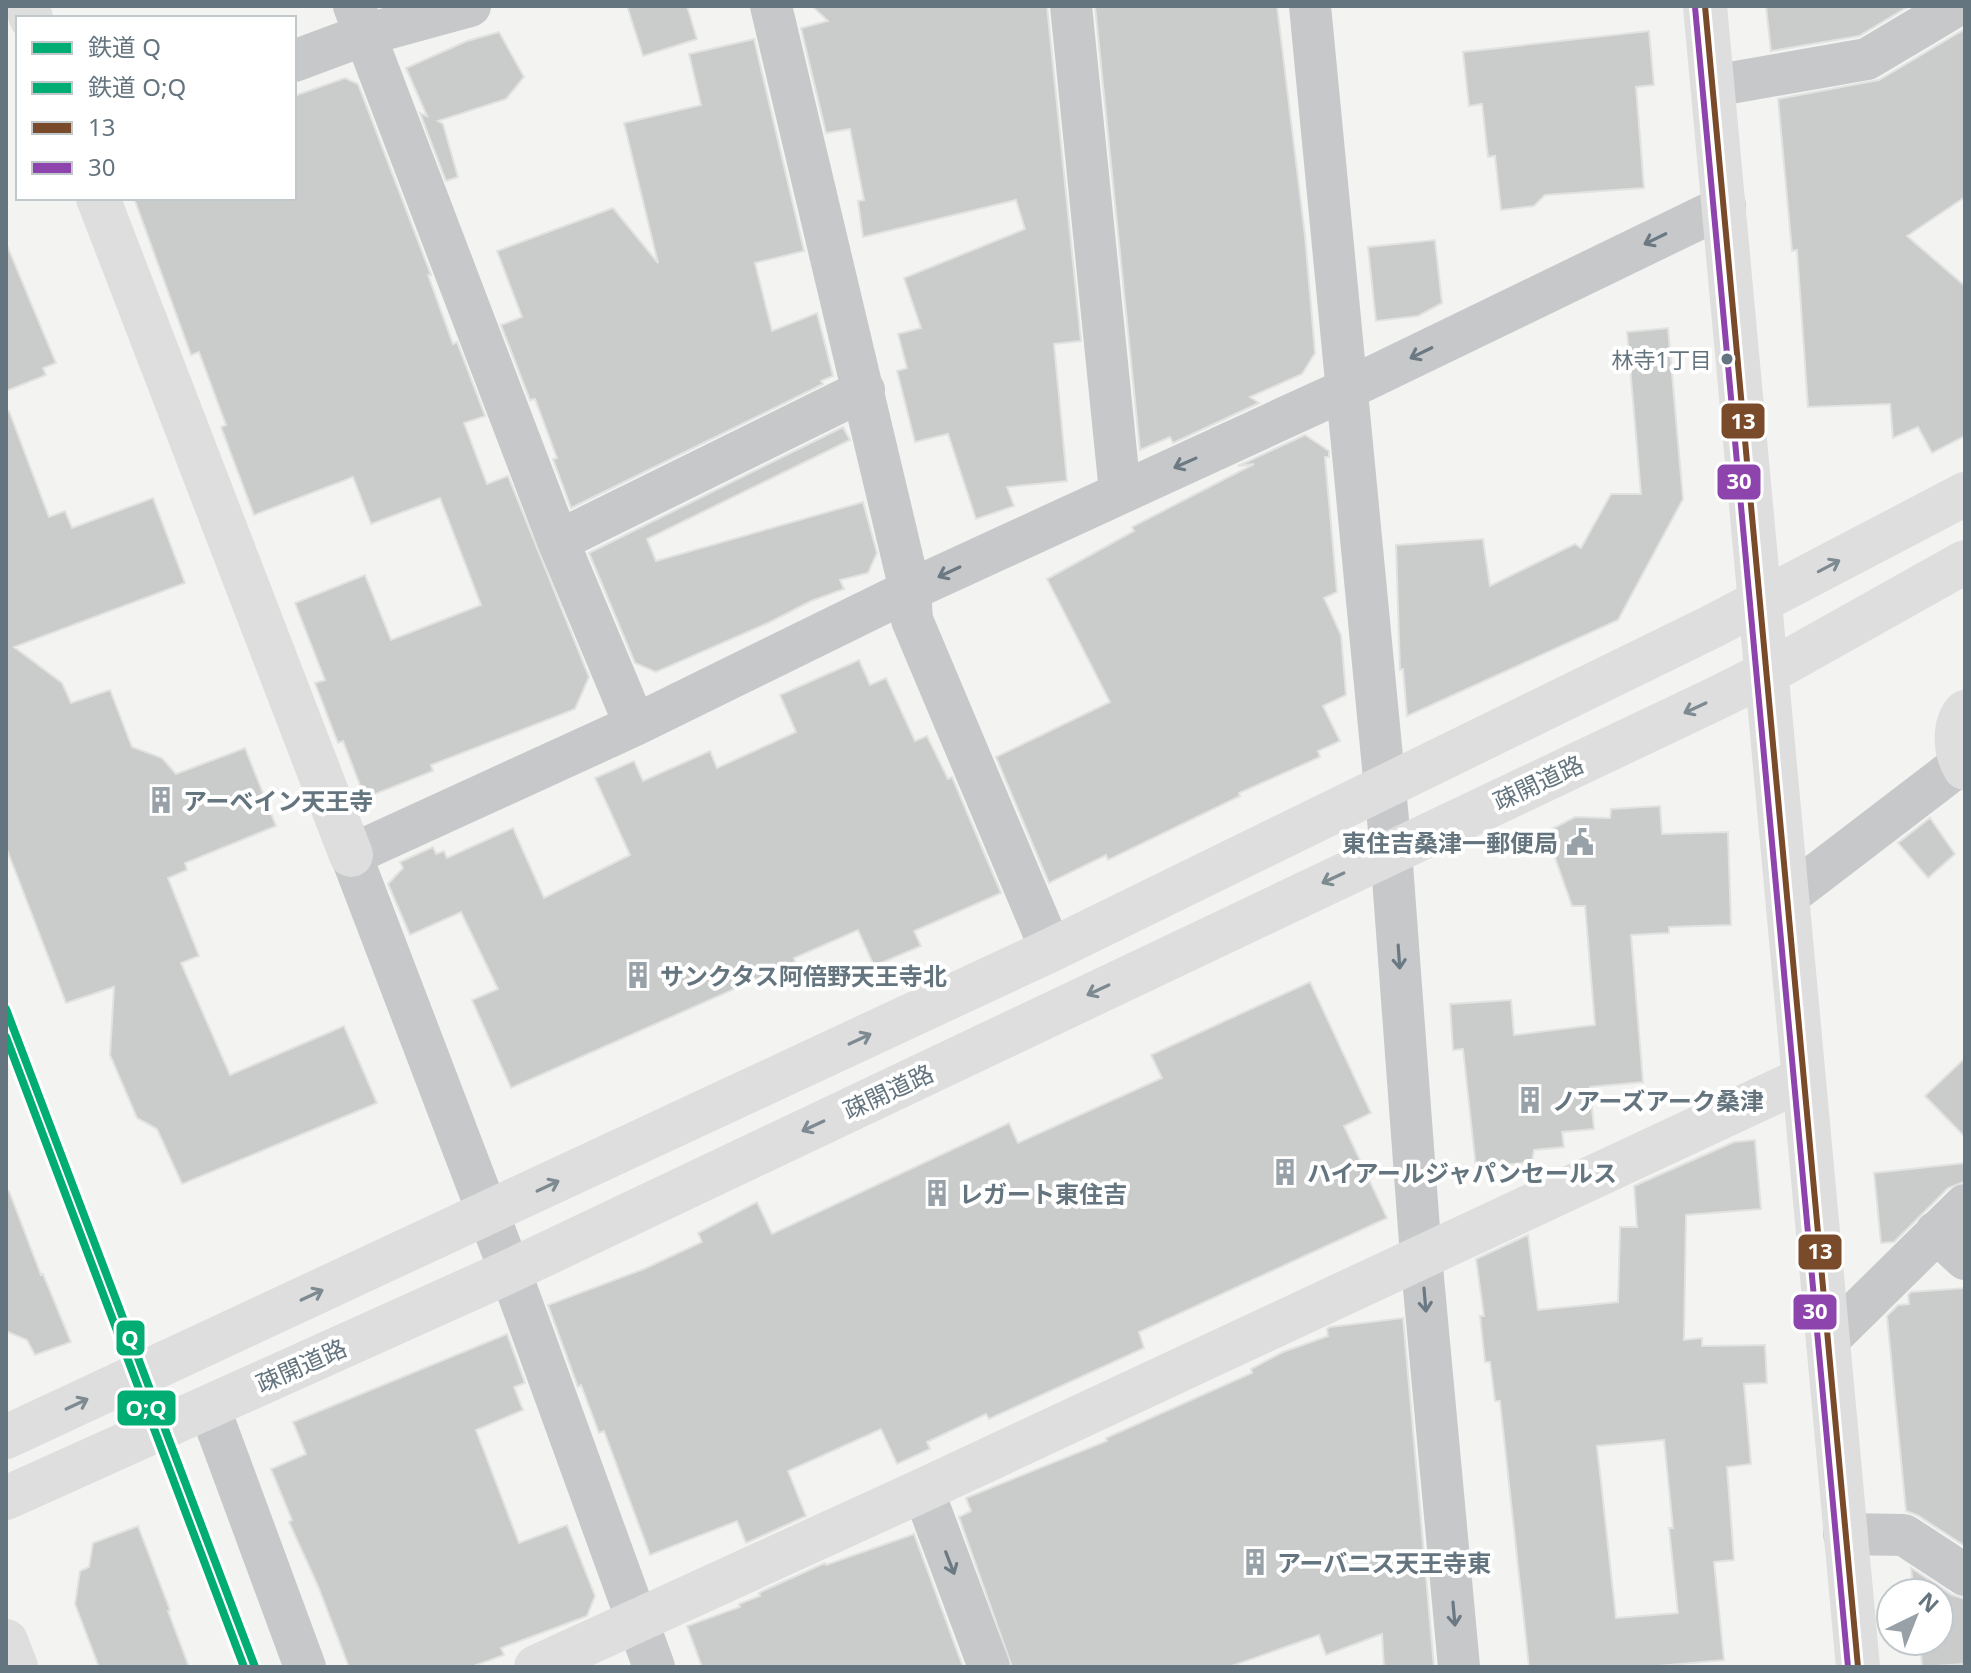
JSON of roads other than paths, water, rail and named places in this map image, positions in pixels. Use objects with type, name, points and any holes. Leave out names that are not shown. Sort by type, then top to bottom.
[{"type":"main road","points":[[1705,6],[1858,1667]]},
{"type":"main road","points":[[99,200],[351,855]]},
{"type":"main road","points":[[6,1437],[1051,950],[1760,602],[1965,494]]},
{"type":"main road","name":"疎開道路","points":[[6,1498],[510,1271],[1765,674],[1965,562]]},
{"type":"main road","points":[[1963,766],[1956,746],[1960,717],[1965,712]]},
{"type":"main road","points":[[536,1667],[1803,1079]]},
{"type":"main road","points":[[6,1641],[16,1667]]},
{"type":"street","points":[[296,60],[359,20],[470,6]]},
{"type":"street","points":[[771,6],[910,590],[912,620],[1051,950]]},
{"type":"street","points":[[1071,6],[1120,492]]},
{"type":"street","points":[[1310,6],[1391,851],[1421,1256],[1459,1667]]},
{"type":"street","points":[[1713,86],[1867,59],[1956,6]]},
{"type":"street","points":[[359,20],[558,541],[635,725]]},
{"type":"street","points":[[654,1667],[510,1271],[351,855],[635,725],[910,590],[1345,390],[1725,206]]},
{"type":"street","points":[[558,541],[864,390]]},
{"type":"street","points":[[1788,896],[1963,766]]},
{"type":"street","points":[[1827,1341],[1955,1232]]},
{"type":"street","points":[[209,1407],[305,1667]]},
{"type":"street","points":[[923,1490],[989,1667]]},
{"type":"street","points":[[1844,1534],[1904,1535],[1965,1575]]},
{"type":"rail line","name":"Q","points":[[6,1009],[255,1667]]},
{"type":"rail line","name":"O;Q","points":[[6,1037],[244,1667]]},
{"type":"place","name":"林寺1丁目","points":[[1727,359]]},
{"type":"place","name":"アーベイン天王寺","points":[[161,800]]},
{"type":"place","name":"東住吉桑津一郵便局","points":[[1580,842]]},
{"type":"place","name":"サンクタス阿倍野天王寺北","points":[[638,975]]},
{"type":"place","name":"ノアーズアーク桑津","points":[[1530,1100]]},
{"type":"place","name":"ハイアールジャパンセールス","points":[[1285,1172]]},
{"type":"place","name":"レガート東住吉","points":[[937,1193]]},
{"type":"place","name":"アーバニス天王寺東","points":[[1255,1562]]}]
